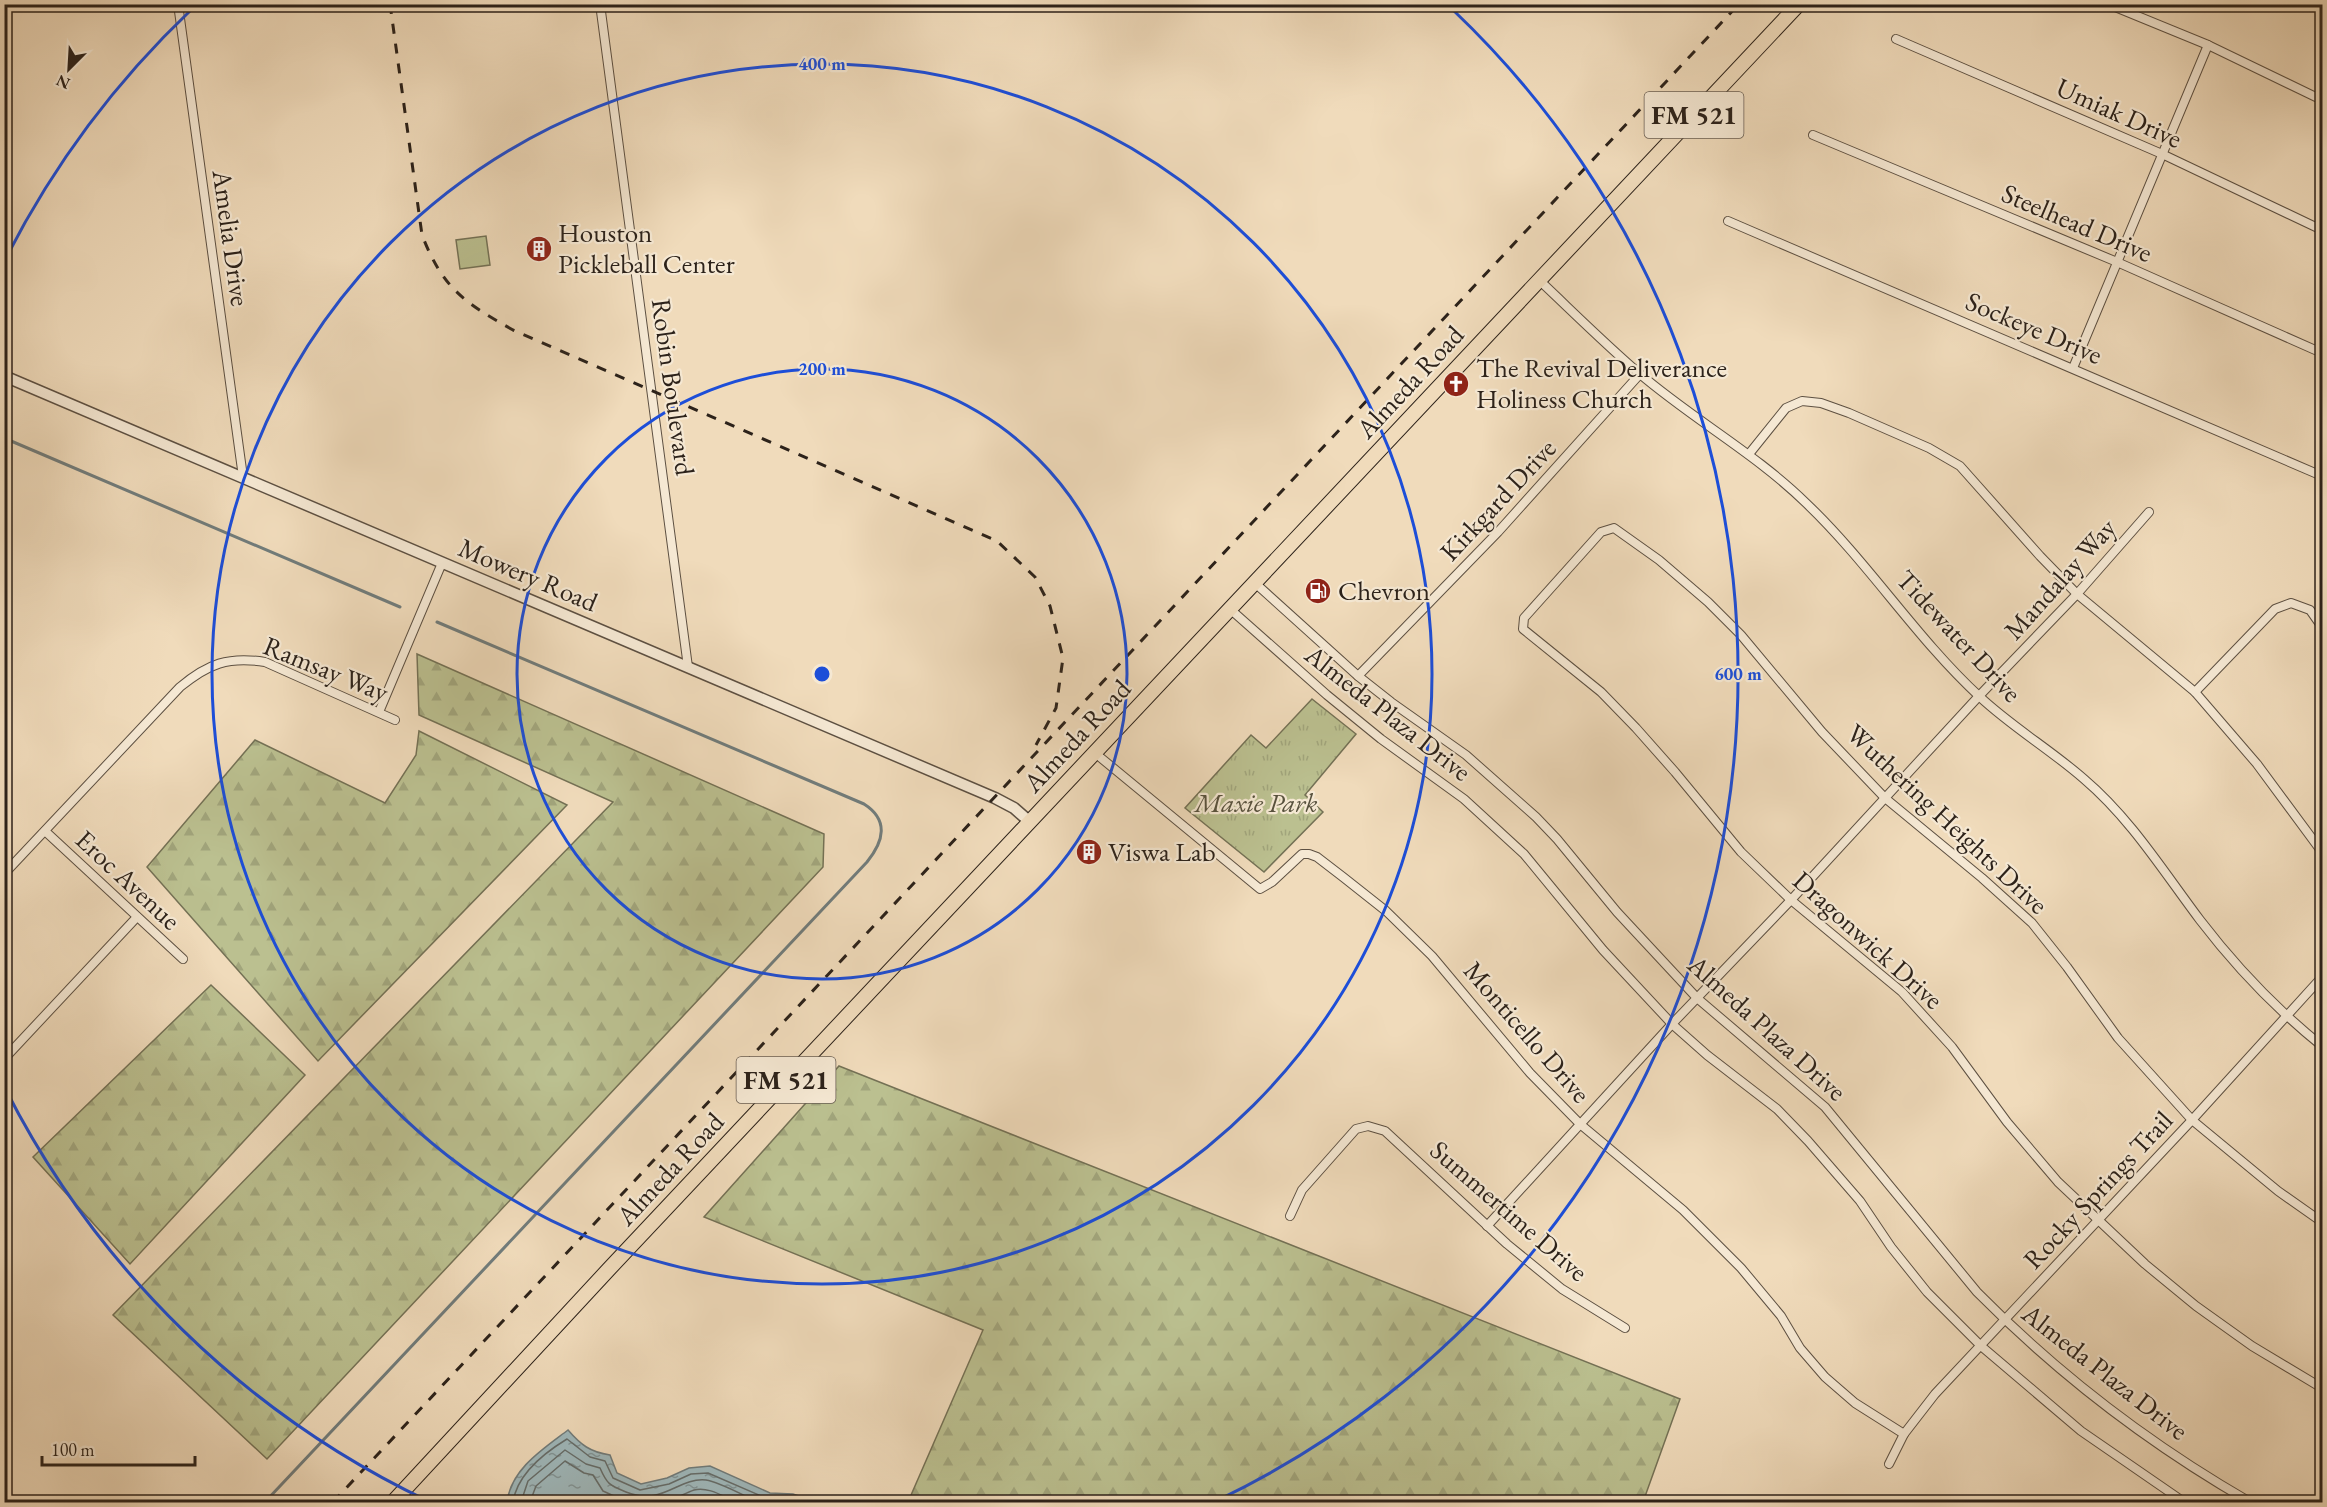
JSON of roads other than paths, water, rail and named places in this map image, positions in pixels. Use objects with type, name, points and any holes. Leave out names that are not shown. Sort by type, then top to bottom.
[{"type":"main road","name":"Almeda Road","points":[[393,1503],[617,1260],[1799,4]]},
{"type":"street","name":"Amelia Drive","points":[[178,4],[243,477]]},
{"type":"street","name":"Robin Boulevard","points":[[600,4],[688,668]]},
{"type":"street","points":[[2108,4],[2208,45],[2322,100]]},
{"type":"street","name":"Umiak Drive","points":[[1896,39],[2162,154],[2322,230]]},
{"type":"street","points":[[2073,368],[2208,45]]},
{"type":"street","name":"Steelhead Drive","points":[[1813,135],[2117,262],[2322,353]]},
{"type":"street","name":"Sockeye Drive","points":[[1728,221],[2322,476]]},
{"type":"street","name":"Tidewater Drive","points":[[1539,280],[1640,374],[1749,454],[1806,502],[1852,550],[1936,651],[1979,696],[2031,740],[2084,779],[2137,832],[2200,920],[2240,970],[2287,1017],[2322,1046]]},
{"type":"street","name":"Kirkgard Drive","points":[[1358,676],[1498,532],[1640,374]]},
{"type":"street","name":"Mowery Road","points":[[4,376],[995,798],[1014,807],[1030,822]]},
{"type":"street","points":[[1749,454],[1786,408],[1802,400],[1821,403],[1849,413],[1929,448],[1960,466],[2077,594],[2195,692],[2257,764],[2322,852]]},
{"type":"street","name":"Mandalay Way","points":[[1487,1226],[1672,1024],[2077,594],[2149,512]]},
{"type":"street","name":"Wuthering Heights Drive","points":[[1538,602],[1601,532],[1614,528],[1623,532],[1659,560],[1726,620],[1822,732],[1885,798],[1982,878],[2032,923],[2118,1038],[2192,1120],[2278,1191],[2322,1222]]},
{"type":"street","points":[[379,712],[442,563]]},
{"type":"street","name":"Almeda Plaza Drive","points":[[1255,583],[1358,676],[1390,702],[1466,755],[1536,817],[1617,912],[1697,998],[1825,1107],[1977,1292],[2005,1320],[2109,1409],[2224,1488],[2250,1503]]},
{"type":"street","name":"Dragonwick Drive","points":[[1538,602],[1524,618],[1523,629],[1601,692],[1636,728],[1741,852],[1791,900],[1902,992],[1952,1047],[2007,1122],[2058,1182],[2145,1264],[2196,1306],[2252,1346],[2322,1388]]},
{"type":"street","points":[[2195,692],[2275,609],[2291,603],[2310,610],[2322,627]]},
{"type":"street","name":"Almeda Plaza Drive","points":[[1230,609],[1327,695],[1381,739],[1464,799],[1524,854],[1603,950],[1672,1024],[1707,1055],[1777,1109],[1808,1141],[1847,1185],[1891,1247],[1927,1292],[1981,1346],[2080,1431],[2184,1503]]},
{"type":"street","name":"Ramsay Way","points":[[45,831],[180,687],[206,668],[219,662],[248,659],[265,662],[395,720]]},
{"type":"street","name":"Monticello Drive","points":[[1095,753],[1260,889],[1272,882],[1302,854],[1309,854],[1317,857],[1386,911],[1432,956],[1530,1072],[1580,1124],[1683,1210],[1742,1268],[1781,1316],[1800,1348],[1825,1377],[1855,1403],[1904,1434]]},
{"type":"street","points":[[4,874],[45,831]]},
{"type":"street","name":"Eroc Avenue","points":[[45,831],[183,959]]},
{"type":"street","points":[[4,1059],[137,917]]},
{"type":"street","name":"Rocky Springs Trail","points":[[1889,1464],[1904,1434],[1935,1394],[2192,1120],[2322,977]]},
{"type":"street","name":"Summertime Drive","points":[[1290,1216],[1302,1190],[1356,1129],[1368,1126],[1385,1131],[1487,1226],[1562,1289],[1624,1328]]},
{"type":"water","points":[[568,1430],[586,1447],[610,1455],[617,1473],[641,1484],[667,1478],[689,1468],[710,1466],[770,1493],[793,1494],[816,1502],[507,1502],[510,1490],[521,1470],[539,1452]]},
{"type":"waterway","points":[[4,438],[400,607]]},
{"type":"waterway","points":[[265,1502],[867,862],[880,839],[881,831],[877,817],[864,804],[437,622]]},
{"type":"railway","points":[[390,4],[422,235],[438,269],[447,282],[457,293],[481,311],[513,330],[997,541],[1035,577],[1050,606],[1063,658],[1056,708],[1036,745]]},
{"type":"railway","points":[[333,1502],[1739,4]]},
{"type":"place","name":"Houston Pickleball Center","points":[[539,249]]},
{"type":"place","name":"The Revival Deliverance Holiness Church","points":[[1456,384]]},
{"type":"place","name":"Chevron","points":[[1318,591]]},
{"type":"place","name":"Viswa Lab","points":[[1089,852]]},
{"type":"park label","name":"Maxie Park","points":[[1256,803]]}]
